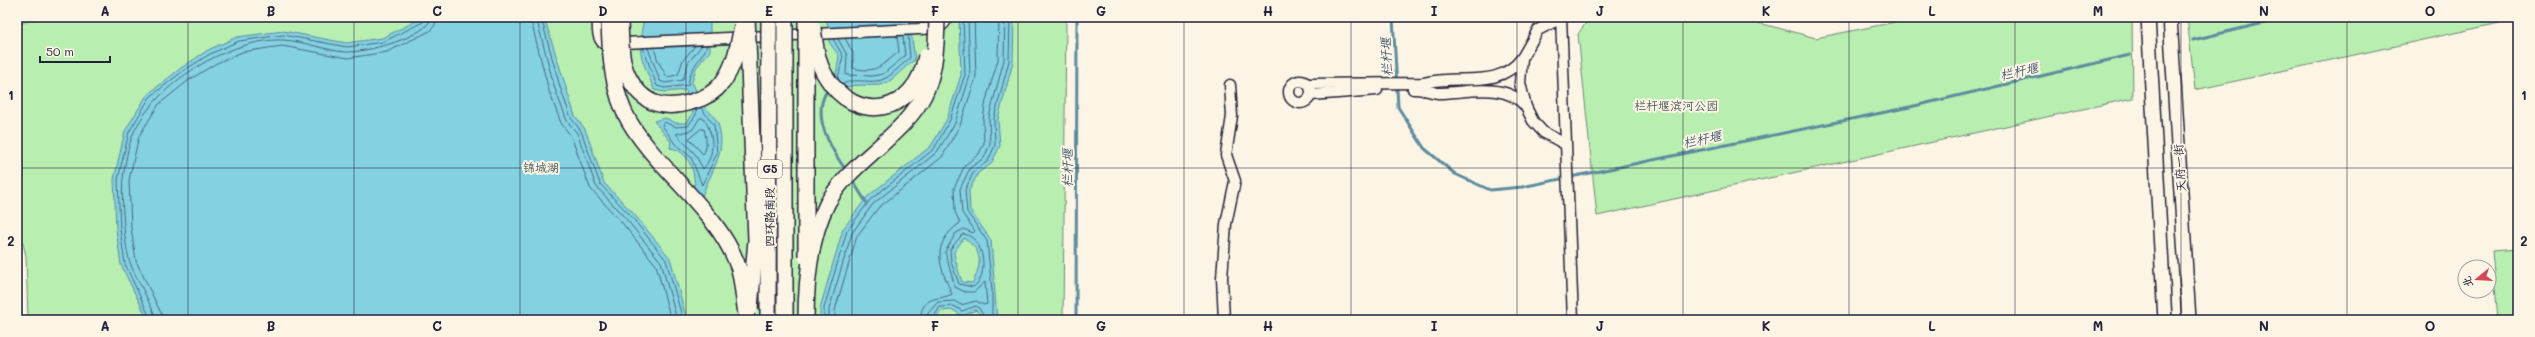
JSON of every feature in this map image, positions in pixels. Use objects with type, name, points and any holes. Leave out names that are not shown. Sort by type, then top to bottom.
[{"type":"highway","points":[[609,20],[628,76],[639,93],[654,103],[670,107],[706,97],[722,84],[735,60],[744,17]]},
{"type":"highway","points":[[747,17],[756,240],[751,302],[747,320]]},
{"type":"highway","name":"四环路南段","points":[[768,320],[769,17]]},
{"type":"highway","name":"四环路南段","points":[[785,17],[785,320]]},
{"type":"highway","points":[[806,17],[806,318]]},
{"type":"highway","points":[[811,17],[815,45],[824,75],[853,103],[876,109],[894,105],[911,92],[919,79],[928,46],[928,17]]},
{"type":"highway","points":[[806,318],[811,259],[827,204],[848,175],[901,127],[916,109],[929,86],[936,55],[937,17]]},
{"type":"highway","points":[[609,20],[614,76],[629,121],[652,152],[719,231],[738,269],[747,320]]},
{"type":"main road","name":"天府一街","points":[[2148,17],[2165,320]]},
{"type":"main road","name":"天府一街","points":[[2170,17],[2189,320]]},
{"type":"street","points":[[609,20],[598,34],[604,44],[918,29],[942,27],[946,24],[947,17]]},
{"type":"street","points":[[1308,84],[1310,95],[1306,101],[1299,103],[1292,100],[1289,94],[1290,87],[1295,82],[1302,81],[1308,84],[1370,87],[1415,85],[1438,79],[1492,78],[1513,70],[1522,58],[1538,30],[1561,18],[1573,320]]},
{"type":"street","points":[[1522,58],[1520,83],[1526,107],[1533,121],[1543,132],[1565,144]]},
{"type":"street","points":[[1224,320],[1222,278],[1226,224],[1236,181],[1226,155],[1232,116],[1230,85]]},
{"type":"street","points":[[1415,85],[1436,93],[1499,91],[1516,97],[1526,107]]},
{"type":"street","points":[[1310,95],[1358,93],[1370,87]]},
{"type":"green space","name":"锦城湖","points":[[45,17],[1066,17],[1063,320],[28,320],[26,256],[17,219],[17,24]]},
{"type":"green space","name":"栏杆堰滨河公园","points":[[1590,17],[1736,17],[1816,38],[1920,17],[2132,17],[2133,98],[1597,216],[1578,34]]},
{"type":"green space","points":[[2187,17],[2518,17],[2518,19],[2195,90]]},
{"type":"green space","points":[[2518,249],[2518,320],[2498,320],[2496,299],[2497,259],[2493,259],[2492,251]]},
{"type":"water","name":"锦城湖","points":[[424,17],[544,17],[575,116],[585,129],[604,183],[634,214],[670,258],[687,320],[148,320],[121,265],[116,229],[114,179],[125,131],[147,95],[181,68],[208,50],[237,37],[283,31],[346,43],[382,38]]},
{"type":"water","points":[[642,17],[710,17],[710,51],[696,68],[692,82],[701,102],[717,121],[721,135],[721,146],[719,156],[700,204],[693,192],[693,172],[687,159],[682,153],[670,148],[671,142],[654,121],[665,118],[676,123],[687,123],[693,113],[686,90],[665,92],[654,90],[640,49],[641,31],[644,20]]},
{"type":"water","points":[[825,17],[909,17],[915,60],[891,80],[883,84],[859,85],[846,87],[839,90],[827,87],[836,74],[839,56],[829,42],[828,25]]},
{"type":"water","points":[[959,17],[1014,17],[1013,62],[998,119],[1000,146],[991,164],[978,173],[969,191],[970,210],[991,240],[997,320],[984,320],[976,310],[962,316],[953,310],[941,311],[935,320],[820,320],[820,308],[843,229],[867,197],[931,146],[947,119],[961,75]],"holes":[[[964,238],[975,248],[979,258],[978,270],[973,283],[962,282],[954,252]]]},
{"type":"waterway","name":"栏杆堰","points":[[1076,320],[1077,17]]},
{"type":"waterway","name":"栏杆堰","points":[[1393,17],[1398,107],[1424,148],[1455,174],[1490,190],[1522,187],[1910,107],[2130,55]]},
{"type":"waterway","points":[[2193,40],[2289,17]]},
{"type":"waterway","points":[[829,88],[823,98],[821,109],[824,131],[847,172]]},
{"type":"waterway","points":[[851,178],[866,202]]}]
